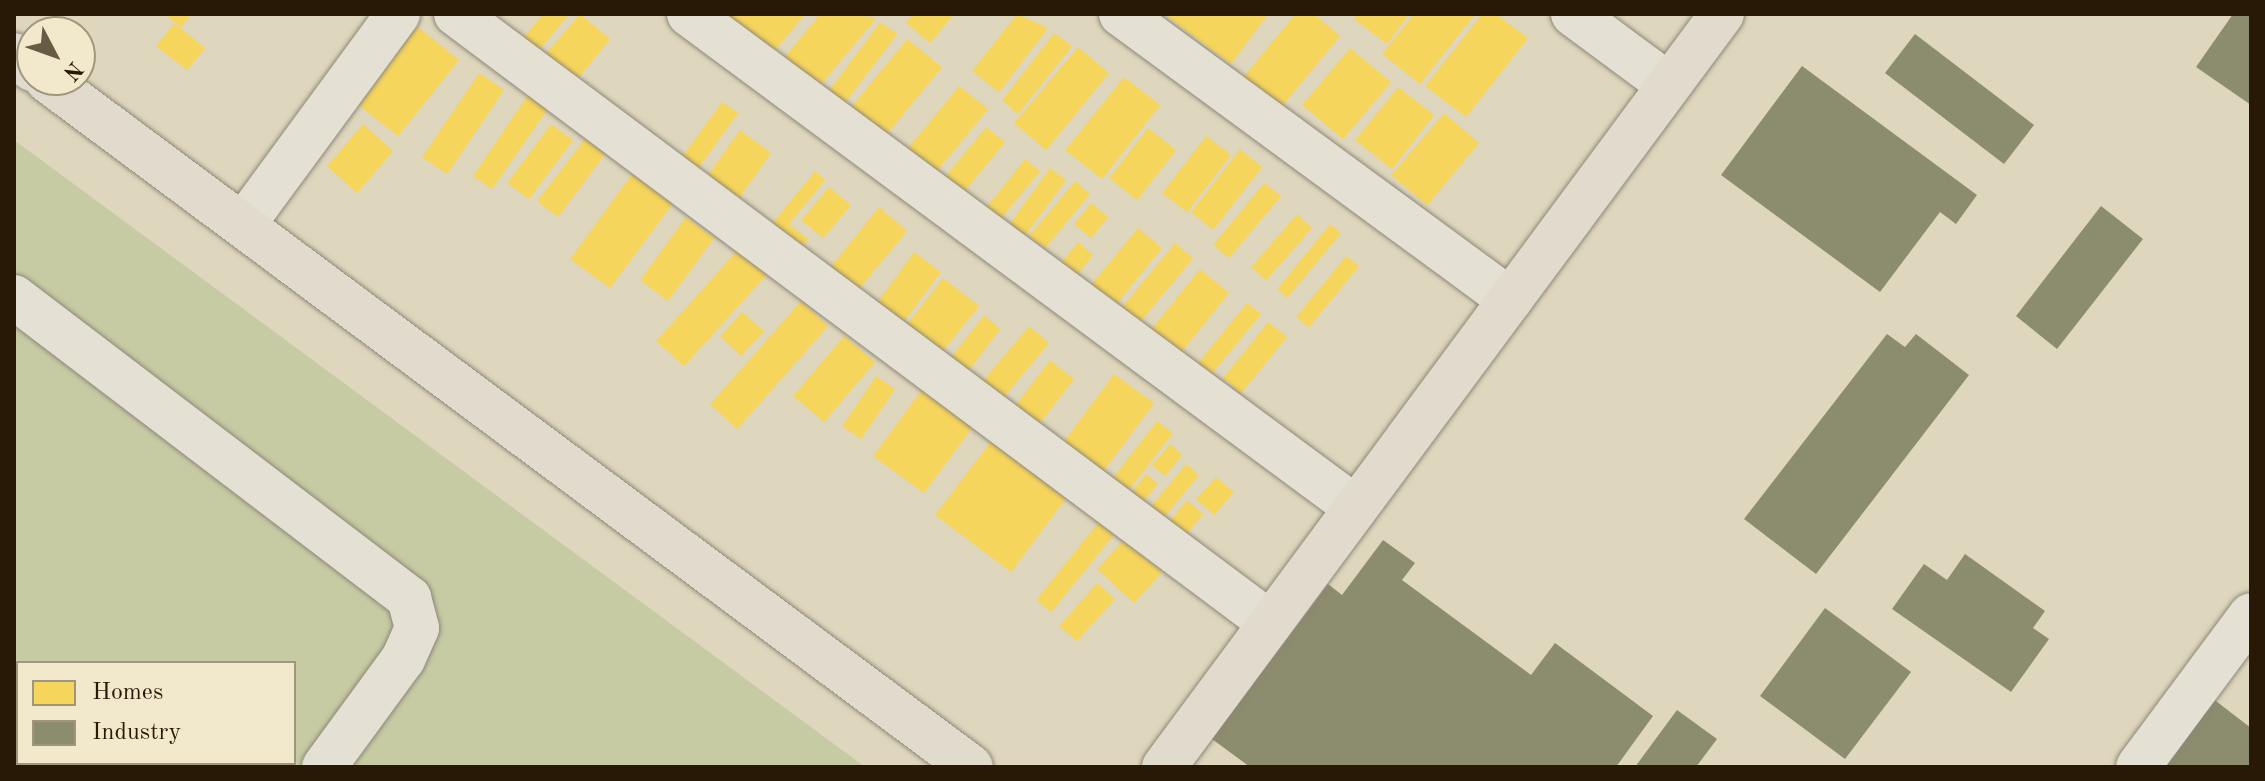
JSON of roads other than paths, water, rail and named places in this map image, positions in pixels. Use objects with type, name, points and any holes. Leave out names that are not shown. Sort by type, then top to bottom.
[{"type":"main road","points":[[1164,767],[1722,14]]},
{"type":"main road","points":[[69,96],[971,767]]},
{"type":"street","points":[[243,225],[398,14]]},
{"type":"street","points":[[456,14],[1270,623]]},
{"type":"street","points":[[689,14],[1356,508]]},
{"type":"street","points":[[1121,14],[1510,300]]},
{"type":"street","points":[[1573,14],[1669,85]]},
{"type":"street","points":[[14,297],[409,598],[417,628],[403,659],[324,767]]},
{"type":"street","points":[[2138,767],[2251,615]]}]
